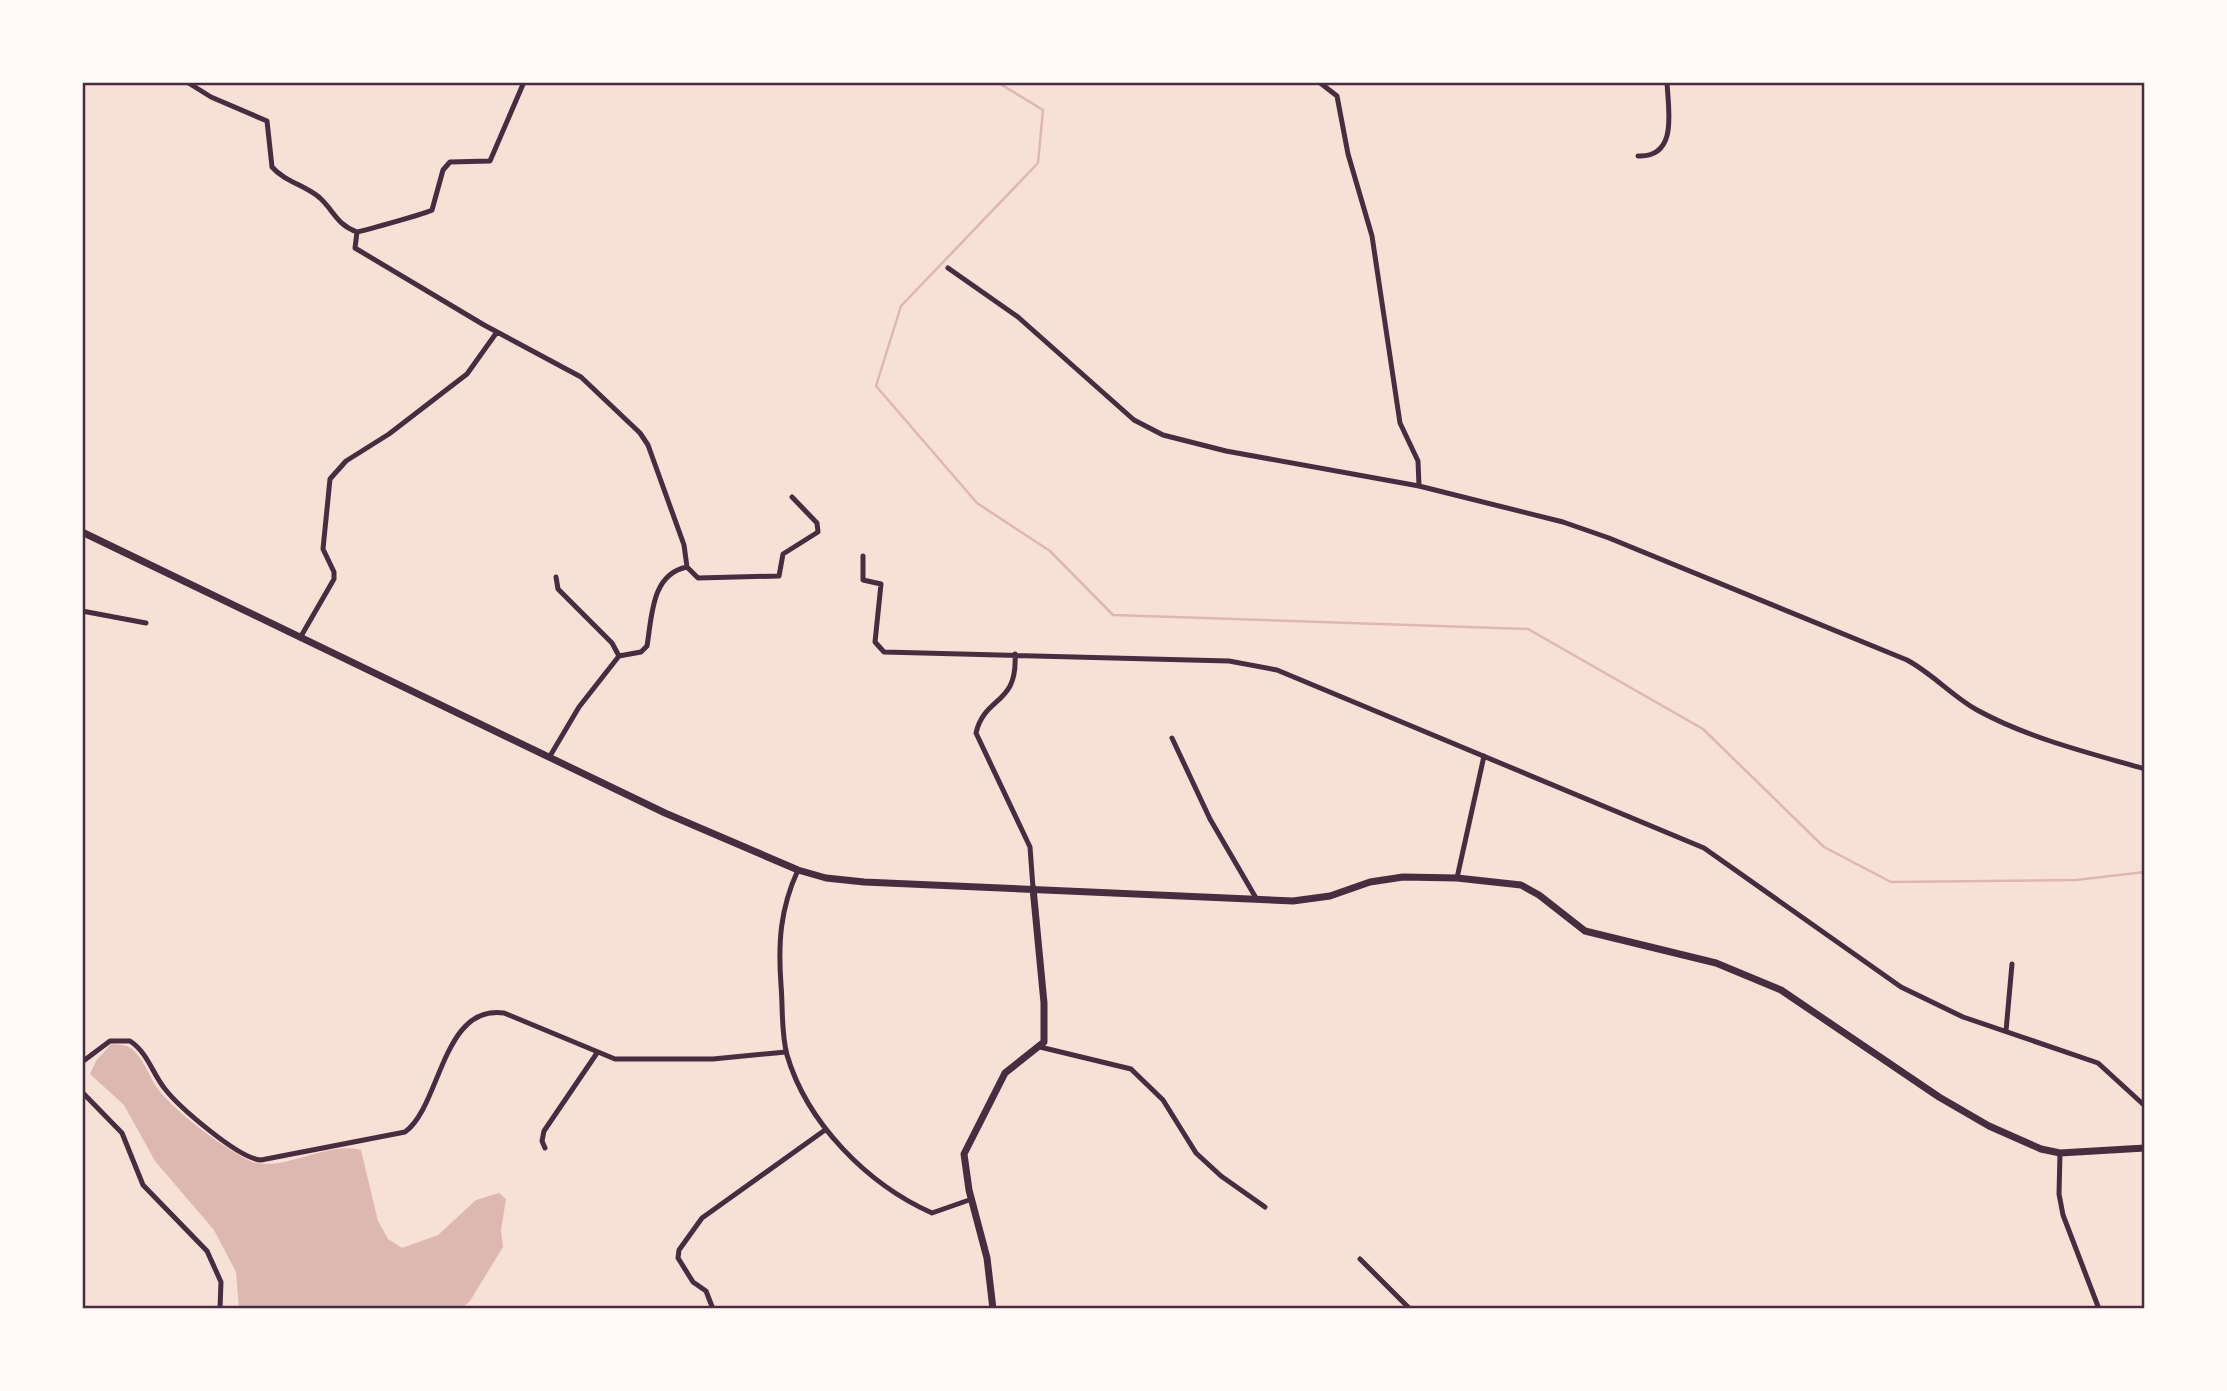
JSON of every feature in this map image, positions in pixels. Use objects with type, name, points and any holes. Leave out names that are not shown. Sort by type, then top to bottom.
[{"type":"street","points":[[187,82],[211,97],[267,121],[272,167],[286,180],[322,200],[343,227],[356,232],[396,219],[428,213],[435,205],[443,170],[450,162],[490,161],[524,82]]},
{"type":"street","points":[[1319,82],[1337,96],[1348,154],[1372,236],[1400,422],[1418,461],[1419,486]]},
{"type":"street","points":[[1638,156],[1657,152],[1666,141],[1669,130],[1667,82]]},
{"type":"street","points":[[356,232],[354,243],[359,250],[497,332],[581,377],[640,433],[657,468],[684,545],[687,567],[698,578],[779,576],[783,554],[818,532],[817,523],[792,497]]},
{"type":"street","points":[[948,268],[1018,317],[1134,420],[1163,435],[1226,451],[1419,486],[1563,522],[1609,538],[1907,660],[1923,669],[1953,695],[1993,718],[2073,748],[2145,769]]},
{"type":"street","points":[[300,638],[334,579],[334,572],[323,549],[330,480],[346,461],[389,434],[467,374],[497,332]]},
{"type":"street","points":[[82,531],[665,813],[798,870],[826,878],[864,882],[1293,901],[1388,878],[1457,878],[1529,888],[1585,931],[1716,963],[1762,981],[1828,1019],[1960,1110],[2041,1149],[2060,1153],[2145,1148]]},
{"type":"street","points":[[863,556],[863,580],[881,584],[875,642],[884,652],[1229,661],[1257,665],[1305,680],[1704,848],[1901,987],[1963,1017],[2098,1063],[2145,1106]]},
{"type":"street","points":[[550,756],[579,707],[619,656],[645,650],[656,592],[663,581],[687,567]]},
{"type":"street","points":[[556,577],[558,589],[612,643],[619,656]]},
{"type":"street","points":[[82,611],[146,623]]},
{"type":"street","points":[[993,1309],[987,1258],[965,1170],[964,1154],[1005,1073],[1014,1063],[1040,1047],[1044,1042],[1046,1027],[1030,847],[976,733],[984,714],[1000,700],[1016,678],[1015,654]]},
{"type":"street","points":[[1172,738],[1210,819],[1256,898]]},
{"type":"street","points":[[1457,878],[1484,756]]},
{"type":"street","points":[[798,870],[789,888],[778,936],[786,1052],[796,1081],[825,1130],[860,1165],[922,1209],[932,1213],[972,1199]]},
{"type":"street","points":[[2006,1031],[2012,964]]},
{"type":"street","points":[[82,1062],[110,1041],[130,1041],[141,1050],[160,1083],[178,1104],[247,1157],[261,1160],[405,1132],[417,1119],[444,1060],[466,1027],[484,1014],[504,1013],[582,1043],[597,1053],[624,1060],[713,1059],[786,1052]]},
{"type":"street","points":[[1040,1047],[1131,1069],[1163,1100],[1196,1153],[1221,1176],[1265,1207]]},
{"type":"street","points":[[545,1148],[542,1141],[544,1131],[597,1053]]},
{"type":"street","points":[[82,1092],[122,1133],[143,1185],[206,1251],[221,1282],[220,1309]]},
{"type":"street","points":[[713,1309],[706,1291],[693,1282],[678,1258],[679,1250],[702,1218],[825,1130]]},
{"type":"street","points":[[2060,1153],[2059,1194],[2063,1215],[2099,1309]]},
{"type":"street","points":[[1360,1259],[1410,1309]]},
{"type":"shaded area","points":[[111,1044],[125,1045],[132,1049],[141,1059],[157,1088],[180,1112],[246,1159],[272,1164],[332,1150],[361,1150],[378,1221],[388,1239],[402,1248],[438,1235],[476,1200],[499,1193],[506,1199],[501,1230],[503,1247],[470,1301],[461,1309],[239,1309],[236,1272],[214,1230],[155,1161],[124,1105],[90,1074],[96,1061]]},
{"type":"waterway","points":[[997,82],[1043,110],[1038,163],[901,306],[876,386],[977,503],[1050,551],[1113,615],[1528,629],[1703,729],[1824,847],[1891,882],[2076,880],[2145,872]]}]
